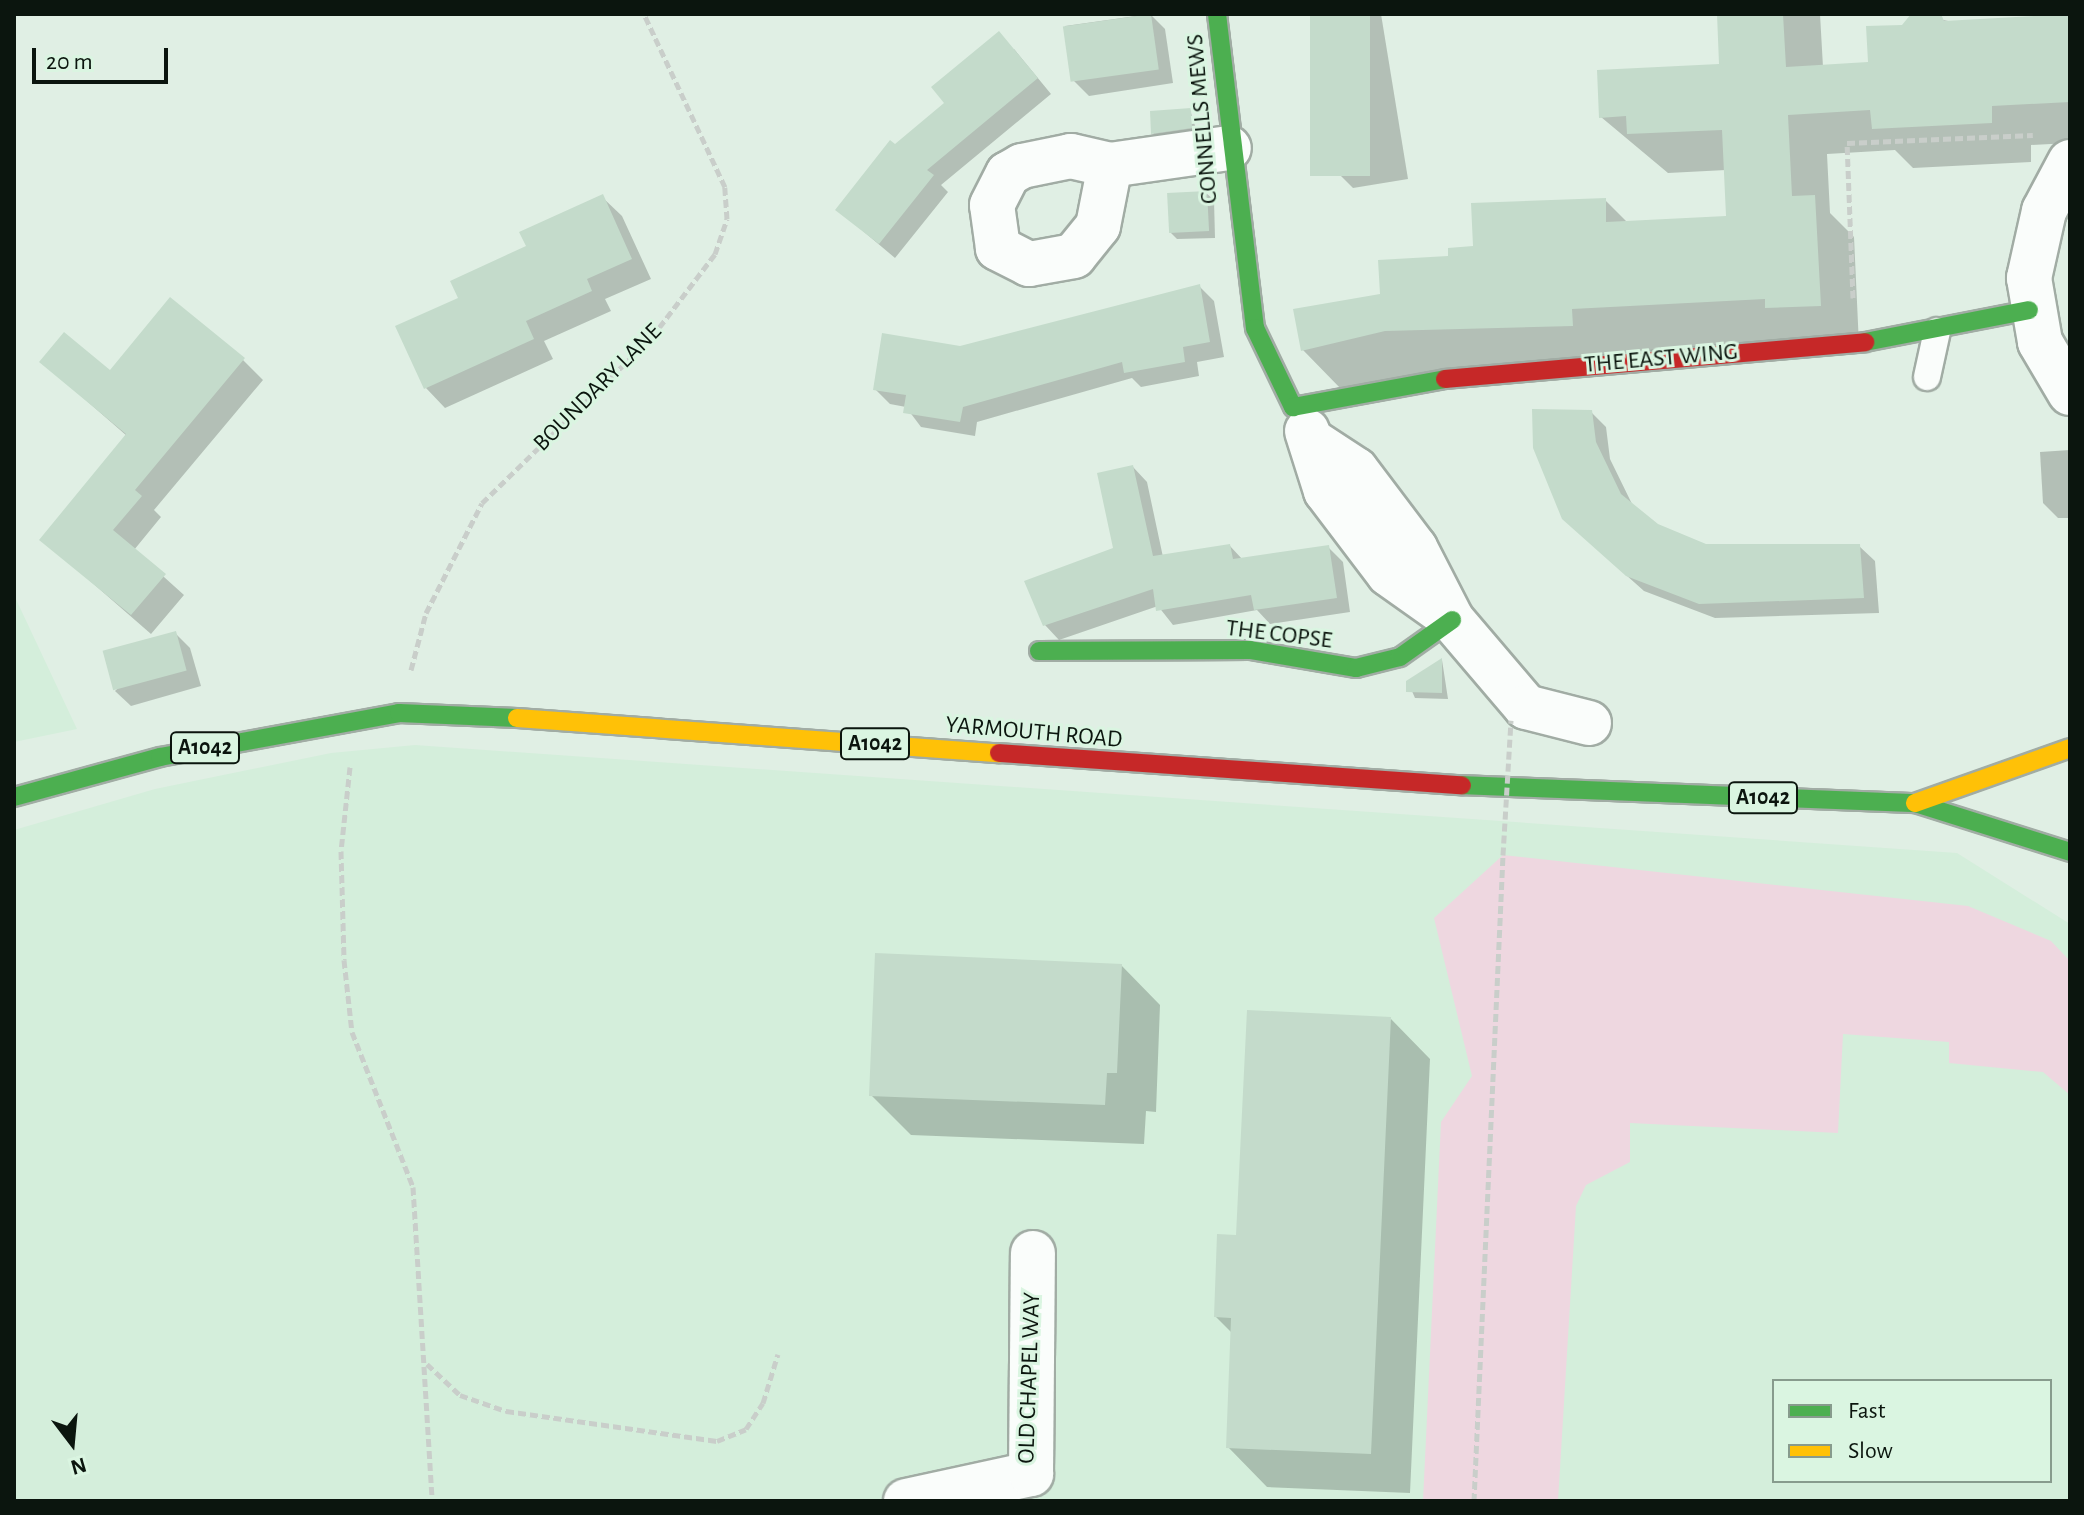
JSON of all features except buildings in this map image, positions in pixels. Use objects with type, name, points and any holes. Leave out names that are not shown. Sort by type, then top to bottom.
[{"type":"main road","name":"CONNELLS MEWS","points":[[1217,14],[1236,218],[1263,357],[1304,425]]},
{"type":"main road","name":"THE EAST WING","points":[[1304,425],[1402,383],[1855,341],[1937,331],[1994,312],[2029,310]]},
{"type":"main road","name":"THE COPSE","points":[[1039,651],[1118,656],[1250,650],[1356,668],[1400,657],[1452,620]]},
{"type":"main road","name":"YARMOUTH ROAD","points":[[14,797],[355,717],[399,713],[576,720],[1336,779],[1915,803],[2070,852]]},
{"type":"main road","name":"YARMOUTH ROAD","points":[[1915,803],[2070,748]]},
{"type":"street","points":[[1110,165],[1229,148]]},
{"type":"street","points":[[2054,148],[2029,310],[2070,393]]},
{"type":"street","points":[[1304,425],[1326,491],[1389,574],[1452,620],[1526,707],[1589,723]]},
{"type":"street","name":"OLD CHAPEL WAY","points":[[906,1501],[1031,1474],[1033,1253]]},
{"type":"lane","points":[[1927,377],[1937,331]]},
{"type":"path","name":"BOUNDARY LANE","points":[[399,713],[426,613],[482,503],[652,337],[715,254],[727,219],[725,187],[644,14]]},
{"type":"path","points":[[1855,341],[1847,143],[2054,148]]},
{"type":"path","points":[[355,717],[341,851],[344,960],[352,1032],[413,1187],[427,1364],[432,1501]]},
{"type":"path","points":[[1474,1501],[1511,720]]},
{"type":"path","points":[[427,1364],[460,1395],[506,1411],[717,1441],[746,1429],[763,1403],[778,1354]]},
{"type":"shaded area","points":[[14,595],[77,729],[14,742]]},
{"type":"shaded area","points":[[415,745],[1957,853],[2070,924],[2070,1501],[14,1501],[14,830],[155,789],[331,753]]},
{"type":"shaded area","points":[[1503,855],[1968,906],[2051,941],[2070,961],[2070,1095],[2043,1072],[1949,1063],[1949,1042],[1843,1034],[1838,1133],[1630,1123],[1630,1162],[1586,1185],[1576,1206],[1558,1501],[1423,1501],[1441,1122],[1472,1076],[1434,918]]},
{"type":"traffic: fast","points":[[1217,14],[1255,328],[1293,407],[1445,379]]},
{"type":"traffic: fast","points":[[1865,342],[2029,310]]},
{"type":"traffic: fast","points":[[1039,651],[1250,650],[1356,668],[1400,657],[1452,620]]},
{"type":"traffic: fast","points":[[14,797],[160,757],[399,713],[517,718]]},
{"type":"traffic: fast","points":[[1462,785],[1915,803],[2070,852]]},
{"type":"traffic: slow","points":[[517,718],[999,753]]},
{"type":"traffic: slow","points":[[1915,803],[2070,748]]},
{"type":"traffic: jam","points":[[1445,379],[1865,342]]},
{"type":"traffic: jam","points":[[999,753],[1462,785]]}]
